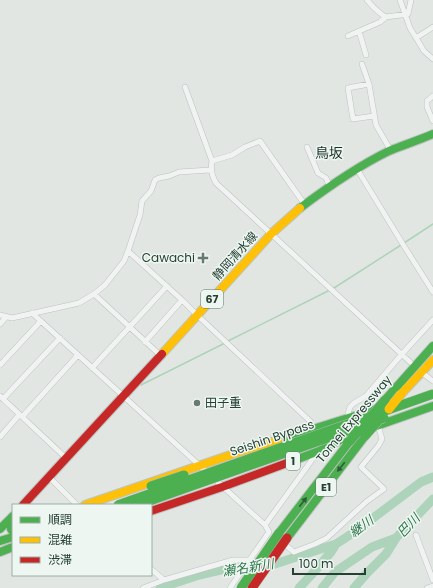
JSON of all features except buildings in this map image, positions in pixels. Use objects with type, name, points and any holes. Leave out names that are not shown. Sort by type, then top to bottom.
[{"type":"main road","name":"静岡清水線","points":[[24,504],[291,215],[357,169],[391,151],[433,134]]},
{"type":"main road","name":"Tomei Expressway","points":[[252,588],[283,536],[349,439],[433,346]]},
{"type":"main road","name":"Tomei Expressway","points":[[241,588],[365,436],[433,360]]},
{"type":"main road","points":[[88,504],[198,465],[347,419],[433,389]]},
{"type":"main road","name":"Seishin Bypass","points":[[141,504],[382,418],[433,394]]},
{"type":"main road","name":"Seishin Bypass","points":[[121,504],[433,401]]},
{"type":"main road","name":"1","points":[[152,507],[280,462],[340,438],[382,418],[433,406]]},
{"type":"main road","points":[[101,504],[306,434],[382,418]]},
{"type":"main road","name":"1","points":[[152,511],[222,487],[349,439],[382,418]]},
{"type":"main road","points":[[1,525],[12,516]]},
{"type":"main road","points":[[12,516],[12,530]]},
{"type":"main road","points":[[0,541],[12,536]]},
{"type":"main road","points":[[0,545],[12,540]]},
{"type":"main road","points":[[0,552],[12,548]]},
{"type":"main road","points":[[0,555],[12,551]]},
{"type":"street","points":[[367,0],[376,11],[386,16],[408,14],[411,0]]},
{"type":"street","points":[[400,0],[410,28],[424,51],[433,59]]},
{"type":"street","points":[[348,36],[380,22],[386,16]]},
{"type":"street","points":[[416,38],[433,27]]},
{"type":"street","points":[[359,31],[366,55]]},
{"type":"street","points":[[362,64],[369,84],[376,125],[391,151]]},
{"type":"street","points":[[369,84],[348,88],[352,119],[374,116]]},
{"type":"street","points":[[185,87],[212,162],[210,170],[216,183],[410,362]]},
{"type":"street","points":[[433,96],[427,101],[427,107],[433,121]]},
{"type":"street","points":[[212,162],[260,141],[306,204]]},
{"type":"street","points":[[307,147],[318,173],[326,178],[330,187]]},
{"type":"street","points":[[357,169],[433,292]]},
{"type":"street","points":[[0,315],[12,318],[80,303],[94,294],[105,285],[124,261],[140,216],[142,201],[151,191],[155,180],[179,172],[210,170]]},
{"type":"street","points":[[128,251],[312,422],[311,429]]},
{"type":"street","points":[[92,368],[167,286]]},
{"type":"street","points":[[94,294],[160,355]]},
{"type":"street","points":[[145,342],[182,300]]},
{"type":"street","points":[[32,313],[265,525],[269,532],[294,552],[327,538],[366,502],[384,488],[361,467],[382,440],[382,418]]},
{"type":"street","points":[[0,324],[6,317]]},
{"type":"street","points":[[349,439],[347,419],[350,407],[366,396],[433,320]]},
{"type":"street","points":[[0,365],[41,321]]},
{"type":"street","points":[[0,405],[3,399],[60,338]]},
{"type":"street","points":[[0,437],[78,355]]},
{"type":"street","points":[[425,375],[433,381]]},
{"type":"street","points":[[3,399],[66,458]]},
{"type":"street","points":[[265,525],[319,451]]},
{"type":"street","points":[[49,477],[76,504]]},
{"type":"street","points":[[230,588],[269,532]]},
{"type":"street","points":[[416,535],[433,580]]},
{"type":"street","points":[[143,588],[164,580],[233,560],[250,560]]},
{"type":"street","points":[[152,570],[164,580]]},
{"type":"street","points":[[427,588],[433,586]]},
{"type":"waterway","points":[[404,243],[433,224]]},
{"type":"waterway","points":[[334,288],[401,245]]},
{"type":"waterway","points":[[228,341],[330,290]]},
{"type":"waterway","points":[[141,385],[225,343]]},
{"type":"waterway","name":"継川","points":[[299,588],[331,552],[336,544],[356,531],[421,482],[433,477]]},
{"type":"waterway","name":"巴川","points":[[354,588],[386,554],[396,538],[433,499]]},
{"type":"waterway","points":[[322,588],[335,572],[372,547],[396,538]]},
{"type":"waterway","name":"瀬名新川","points":[[160,588],[199,575],[238,566],[275,564],[336,544]]},
{"type":"traffic: fast","points":[[300,208],[321,192],[366,163],[389,151],[433,134]]},
{"type":"traffic: fast","points":[[385,400],[433,346]]},
{"type":"traffic: fast","points":[[121,504],[433,394]]},
{"type":"traffic: fast","points":[[373,414],[385,400]]},
{"type":"traffic: fast","points":[[287,463],[319,451],[348,436],[433,406]]},
{"type":"traffic: fast","points":[[278,440],[380,408]]},
{"type":"traffic: fast","points":[[141,504],[384,418]]},
{"type":"traffic: fast","points":[[365,436],[378,421]]},
{"type":"traffic: fast","points":[[350,441],[362,427]]},
{"type":"traffic: fast","points":[[287,538],[365,436]]},
{"type":"traffic: fast","points":[[279,533],[350,441]]},
{"type":"traffic: fast","points":[[151,486],[184,475]]},
{"type":"traffic: fast","points":[[12,517],[12,530]]},
{"type":"traffic: fast","points":[[0,529],[12,517]]},
{"type":"traffic: fast","points":[[241,588],[279,533]]},
{"type":"traffic: fast","points":[[0,541],[12,537]]},
{"type":"traffic: fast","points":[[0,552],[12,547]]},
{"type":"traffic: slow","points":[[162,354],[271,234],[300,208]]},
{"type":"traffic: slow","points":[[401,394],[433,360]]},
{"type":"traffic: slow","points":[[389,409],[401,394]]},
{"type":"traffic: slow","points":[[88,504],[278,440]]},
{"type":"traffic: jam","points":[[24,504],[162,354]]},
{"type":"traffic: jam","points":[[152,511],[287,463]]},
{"type":"traffic: jam","points":[[252,588],[287,538]]},
{"type":"place","name":"Cawachi","points":[[203,258]]},
{"type":"place","name":"田子重","points":[[197,403]]},
{"type":"district","name":"鳥坂","points":[[329,153]]}]
